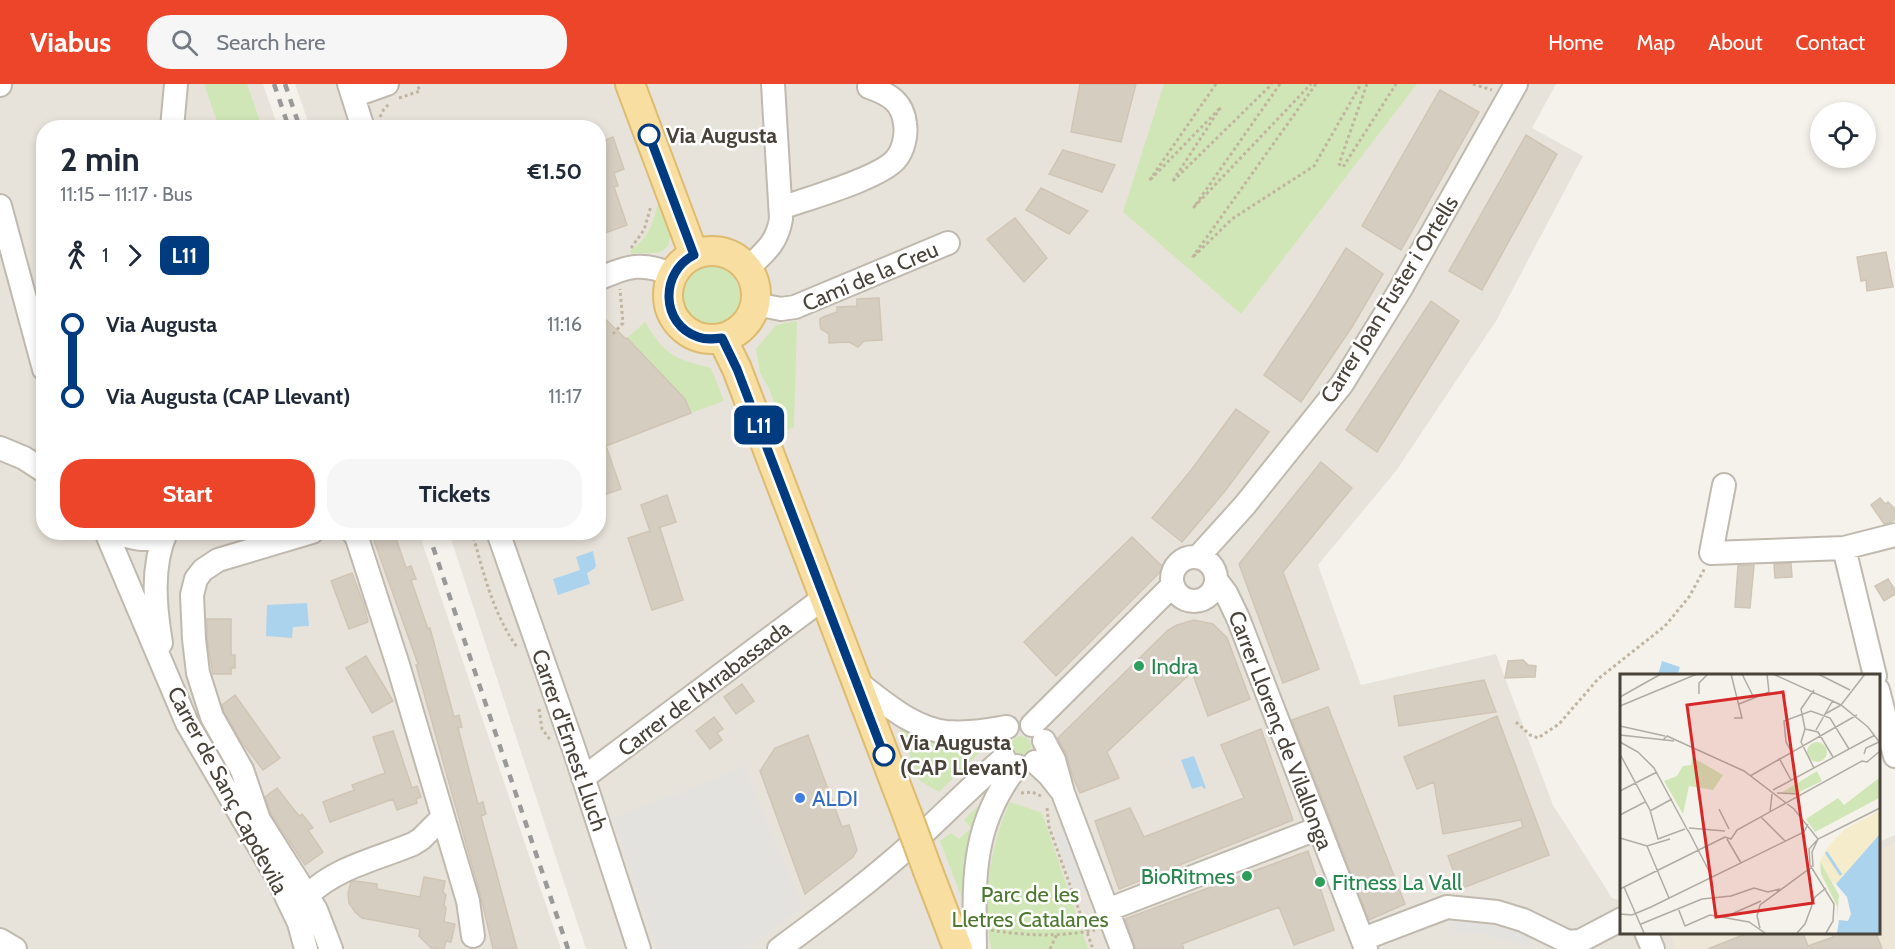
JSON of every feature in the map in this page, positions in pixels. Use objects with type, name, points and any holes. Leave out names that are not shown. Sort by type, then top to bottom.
[{"type":"main road","points":[[630,84],[694,255]]},
{"type":"main road","points":[[716,251],[735,257],[747,268],[754,282],[756,297],[752,315],[746,324],[732,335],[705,339],[681,327],[675,319],[668,299],[669,286],[678,267],[700,252],[716,251]]},
{"type":"main road","points":[[722,338],[737,369],[958,949]]},
{"type":"street","points":[[173,120],[176,84]]},
{"type":"street","points":[[368,120],[351,90],[387,84]]},
{"type":"street","points":[[747,268],[775,240],[779,229],[781,208],[773,84]]},
{"type":"street","name":"Carrer Joan Fuster i Ortells","points":[[1198,557],[1245,505],[1342,384],[1400,290],[1516,84]]},
{"type":"street","points":[[781,208],[881,172],[897,159],[906,131],[904,114],[897,101],[869,87]]},
{"type":"street","points":[[0,206],[36,339]]},
{"type":"street","name":"Camí de la Creu","points":[[755,304],[781,309],[795,307],[948,243]]},
{"type":"street","points":[[607,275],[637,266],[653,267],[673,275]]},
{"type":"street","points":[[0,448],[36,466]]},
{"type":"street","points":[[1724,485],[1711,553],[1844,548],[1895,535]]},
{"type":"street","name":"Carrer de Sanç Capdevila","points":[[109,540],[175,699],[278,879],[299,923],[306,949]]},
{"type":"street","points":[[164,540],[157,570],[156,598],[166,673]]},
{"type":"street","points":[[285,540],[218,560],[203,570],[196,579],[192,595],[194,639],[198,674],[212,717],[242,771],[259,820],[312,902],[331,949]]},
{"type":"street","points":[[358,540],[399,665],[468,901],[473,936]]},
{"type":"street","name":"Carrer d'Ernest Lluch","points":[[501,540],[639,949]]},
{"type":"street","points":[[1844,548],[1875,674]]},
{"type":"street","points":[[1191,557],[1198,557],[1212,565],[1217,581],[1213,592],[1203,600],[1187,601],[1180,597],[1172,586],[1172,574],[1178,564],[1191,557]]},
{"type":"street","name":"Carrer Llorenç de Vilallonga","points":[[1217,581],[1226,593],[1238,618],[1364,944]]},
{"type":"street","points":[[1038,733],[1172,586]]},
{"type":"street","name":"Carrer de l'Arrabassada","points":[[583,778],[825,597]]},
{"type":"street","points":[[1880,681],[1895,674]]},
{"type":"street","points":[[857,682],[895,710],[933,729],[962,732],[1007,727]]},
{"type":"street","points":[[1880,698],[1895,756]]},
{"type":"street","points":[[1063,793],[1049,775],[1018,762],[999,745],[1001,735],[1007,727],[1022,722],[1038,733],[1054,760],[1063,793],[1122,949]]},
{"type":"street","points":[[779,949],[1018,762],[1040,757],[1044,748],[1038,733]]},
{"type":"street","points":[[975,949],[973,900],[976,863],[981,840],[996,798],[1018,762]]},
{"type":"street","points":[[312,902],[339,872],[413,844],[442,818]]},
{"type":"street","points":[[1110,918],[1319,828]]},
{"type":"street","points":[[1364,944],[1447,907],[1497,912],[1522,920],[1568,942],[1580,941],[1620,920]]},
{"type":"street","points":[[1646,934],[1653,949]]},
{"type":"street","points":[[0,940],[15,949]]},
{"type":"path","points":[[376,120],[384,109],[396,99],[420,91],[417,84]]},
{"type":"path","points":[[1216,84],[1149,181],[1221,106],[1172,182],[1272,84]]},
{"type":"path","points":[[1280,84],[1194,207],[1314,84]]},
{"type":"path","points":[[1314,84],[1192,258],[1232,219],[1314,166],[1361,84]]},
{"type":"path","points":[[1367,84],[1339,164],[1343,167],[1396,84]]},
{"type":"path","points":[[612,334],[623,323],[619,281],[607,275],[611,258],[632,247],[644,230],[651,200]]},
{"type":"path","points":[[474,540],[481,566],[505,631],[519,650]]},
{"type":"path","points":[[1516,722],[1530,735],[1538,738],[1559,724],[1598,679],[1665,626],[1689,597],[1711,553]]},
{"type":"path","points":[[538,704],[542,729],[552,744]]},
{"type":"path","points":[[1017,793],[1032,792],[1046,799],[1049,827],[1093,949]]},
{"type":"path","points":[[987,930],[1016,934],[1087,932],[1110,918]]},
{"type":"path","points":[[1050,949],[1057,934]]},
{"type":"shaded area","points":[[0,84],[263,84],[276,120],[36,120],[36,540],[421,540],[561,949],[0,949]]},
{"type":"shaded area","points":[[295,84],[1556,84],[1532,128],[1583,156],[1496,321],[1396,471],[1318,565],[1361,685],[1496,654],[1553,805],[1612,898],[1620,900],[1620,934],[1880,934],[1880,842],[1895,835],[1895,949],[586,949],[451,540],[606,540],[606,120],[308,120]]},
{"type":"shaded area","points":[[743,764],[802,907],[748,949],[657,949],[613,818],[734,771]]},
{"type":"shaded area","points":[[1068,830],[1091,890],[1077,895],[1055,836]]},
{"type":"shaded area","points":[[1895,843],[1895,949],[1675,949],[1671,934],[1880,934],[1880,850]]},
{"type":"shaded area","points":[[1448,921],[1510,929],[1532,937],[1527,947],[1482,934],[1453,932]]},
{"type":"green space","points":[[204,84],[247,84],[260,120],[217,120]]},
{"type":"green space","points":[[1164,84],[1417,84],[1241,314],[1123,212]]},
{"type":"green space","points":[[659,197],[669,230],[668,246],[663,251],[654,253],[631,254],[630,251],[642,240],[650,227]]},
{"type":"green space","points":[[703,265],[715,265],[731,274],[738,284],[740,296],[738,308],[731,318],[715,327],[703,327],[692,322],[683,313],[678,302],[678,290],[683,279],[692,270]]},
{"type":"green space","points":[[797,321],[794,427],[785,431],[769,389],[760,373],[756,349],[776,325]]},
{"type":"green space","points":[[645,322],[659,342],[672,354],[711,368],[724,401],[691,413],[685,399],[627,338]]},
{"type":"green space","points":[[897,722],[977,741],[979,753],[939,792],[920,781]]},
{"type":"green space","points":[[1017,736],[1025,736],[1031,742],[1031,750],[1025,756],[1017,756],[1011,750],[1011,742]]},
{"type":"green space","points":[[984,800],[968,914],[940,841],[951,833],[959,839],[971,828],[964,820]]},
{"type":"green space","name":"Parc de les Lletres Catalanes","points":[[1010,802],[1042,813],[1088,949],[991,949],[987,911],[989,874],[997,837]]},
{"type":"water","points":[[593,551],[596,566],[587,573],[590,584],[558,595],[553,579],[580,570],[576,557]]},
{"type":"water","points":[[307,603],[309,626],[293,627],[292,638],[266,636],[267,605]]},
{"type":"water","points":[[1662,661],[1680,667],[1678,674],[1658,674]]},
{"type":"water","points":[[1194,756],[1206,788],[1204,789],[1202,786],[1192,789],[1181,760]]},
{"type":"building","points":[[1080,84],[1136,84],[1121,142],[1071,132]]},
{"type":"building","points":[[1440,90],[1479,112],[1401,250],[1362,226]]},
{"type":"building","points":[[1526,135],[1557,154],[1482,290],[1449,271]]},
{"type":"building","points":[[613,137],[624,169],[614,173],[618,186],[614,187],[627,225],[606,233],[606,140]]},
{"type":"building","points":[[1063,150],[1115,165],[1102,192],[1049,174]]},
{"type":"building","points":[[1041,188],[1088,211],[1069,234],[1026,210]]},
{"type":"building","points":[[1015,218],[1047,258],[1024,282],[987,239]]},
{"type":"building","points":[[1346,248],[1383,274],[1352,327],[1301,402],[1264,375]]},
{"type":"building","points":[[1886,252],[1893,287],[1867,291],[1866,280],[1861,281],[1857,257]]},
{"type":"building","points":[[879,298],[882,340],[864,341],[858,347],[849,342],[829,343],[829,334],[821,329],[820,319],[837,312],[837,307],[857,306],[857,299]]},
{"type":"building","points":[[1431,301],[1459,321],[1377,452],[1346,430]]},
{"type":"building","points":[[606,320],[627,338],[685,399],[691,413],[606,446]]},
{"type":"building","points":[[1236,409],[1269,432],[1225,491],[1182,542],[1152,518]]},
{"type":"building","points":[[606,446],[621,489],[606,494]]},
{"type":"building","points":[[1321,462],[1352,488],[1283,572],[1319,669],[1283,683],[1239,564]]},
{"type":"building","points":[[667,495],[676,522],[658,528],[660,528],[683,600],[652,610],[628,538],[650,531],[641,505]]},
{"type":"building","points":[[1880,498],[1885,504],[1888,502],[1895,509],[1895,519],[1891,522],[1884,524],[1871,505]]},
{"type":"building","points":[[1132,537],[1164,568],[1056,676],[1024,642]]},
{"type":"building","points":[[374,540],[397,540],[406,568],[411,566],[416,579],[411,580],[428,629],[430,628],[454,717],[459,715],[462,727],[458,728],[478,804],[483,802],[486,814],[481,816],[517,949],[493,949],[481,897],[416,665],[418,664]]},
{"type":"building","points":[[1791,563],[1792,577],[1775,578],[1774,564]]},
{"type":"building","points":[[1754,565],[1750,608],[1735,607],[1738,566]]},
{"type":"building","points":[[352,573],[368,622],[349,629],[331,581]]},
{"type":"building","points":[[1888,579],[1895,594],[1884,601],[1875,586]]},
{"type":"building","points":[[207,619],[231,619],[231,655],[235,655],[235,668],[231,668],[231,674],[213,674],[207,638]]},
{"type":"building","points":[[1194,620],[1213,624],[1227,638],[1250,699],[1208,716],[1192,672],[1107,752],[1119,778],[1080,793],[1058,738],[1168,630]]},
{"type":"building","points":[[366,656],[393,701],[372,713],[346,668]]},
{"type":"building","points":[[1523,660],[1528,665],[1536,666],[1535,677],[1505,678],[1508,661]]},
{"type":"building","points":[[1484,680],[1496,712],[1399,726],[1394,696]]},
{"type":"building","points":[[742,684],[754,701],[736,714],[724,697]]},
{"type":"building","points":[[235,695],[280,758],[263,770],[240,740],[224,712],[222,705]]},
{"type":"building","points":[[1328,707],[1405,904],[1369,920],[1292,720]]},
{"type":"building","points":[[1497,716],[1549,855],[1460,889],[1448,856],[1523,827],[1521,820],[1443,834],[1434,782],[1417,789],[1404,757]]},
{"type":"building","points":[[714,717],[723,729],[717,733],[722,740],[710,749],[696,731]]},
{"type":"building","points":[[1261,729],[1293,820],[1119,889],[1095,821],[1130,808],[1144,837],[1244,798],[1221,745]]},
{"type":"building","points":[[393,731],[412,788],[417,786],[421,797],[416,799],[417,803],[397,810],[393,799],[330,822],[323,802],[354,790],[352,785],[385,773],[373,737]]},
{"type":"building","name":"ALDI","points":[[808,735],[842,827],[849,825],[857,850],[853,857],[805,894],[760,771],[775,748]]},
{"type":"building","points":[[277,788],[299,816],[302,814],[313,828],[308,830],[323,852],[305,865],[271,814],[265,797]]},
{"type":"building","points":[[1308,851],[1334,930],[1294,945],[1279,907],[1182,944],[1184,949],[1136,949],[1125,919]]},
{"type":"building","points":[[424,877],[445,881],[444,922],[455,924],[451,942],[446,941],[444,949],[431,948],[419,936],[420,929],[362,918],[349,903],[348,893],[351,882],[377,884],[377,889],[420,897]]},
{"type":"building","points":[[1746,934],[1803,934],[1808,946],[1833,937],[1832,934],[1876,934],[1882,949],[1708,949]]},
{"type":"railway","points":[[274,84],[286,120]]},
{"type":"railway","points":[[285,84],[297,120]]},
{"type":"railway","points":[[431,540],[568,949]]},
{"type":"bus line","name":"L11","points":[[649,135],[694,255],[678,267],[673,275],[669,286],[670,308],[681,327],[695,336],[705,339],[722,338],[737,369],[884,755]]},
{"type":"place","name":"Via Augusta","points":[[649,135]]},
{"type":"place","name":"Indra","points":[[1139,666]]},
{"type":"place","name":"Via Augusta (CAP Llevant)","points":[[884,755]]},
{"type":"place","name":"ALDI","points":[[800,798]]},
{"type":"place","name":"BioRitmes","points":[[1247,876]]},
{"type":"place","name":"Fitness La Vall","points":[[1320,882]]}]
